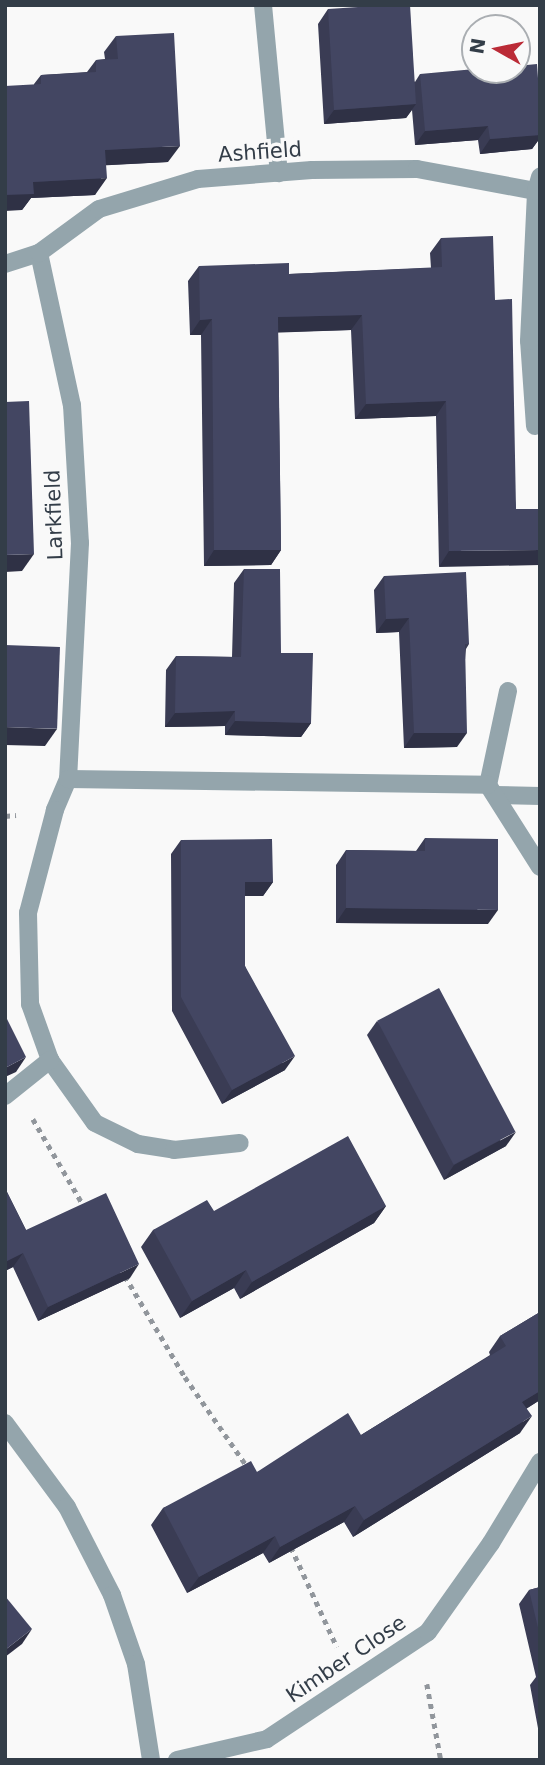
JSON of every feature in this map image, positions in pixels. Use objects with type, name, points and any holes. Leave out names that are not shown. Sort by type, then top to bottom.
[{"type":"street","points":[[263,5],[279,173]]},
{"type":"street","name":"Ashfield","points":[[5,264],[39,253],[99,209],[198,179],[279,173],[416,169],[538,184],[529,341],[535,426]]},
{"type":"street","name":"Larkfield","points":[[39,253],[72,405],[80,543],[68,779],[55,810],[28,913],[30,1004],[50,1060],[94,1123],[138,1144],[174,1150],[240,1143]]},
{"type":"street","points":[[508,691],[491,790],[540,867]]},
{"type":"street","points":[[68,779],[491,790],[540,796]]},
{"type":"street","points":[[10,1092],[50,1060]]},
{"type":"street","points":[[8,1430],[67,1507],[112,1595],[136,1664],[151,1760]]},
{"type":"street","name":"Kimber Close","points":[[177,1760],[267,1739],[428,1632],[491,1543],[540,1462]]},
{"type":"path","points":[[10,1092],[86,1209]]},
{"type":"path","points":[[121,1269],[185,1377],[253,1476]]},
{"type":"path","points":[[291,1546],[341,1654]]},
{"type":"path","points":[[427,1684],[441,1760]]},
{"type":"building","points":[[410,5],[416,104],[334,110],[328,9]]},
{"type":"building","points":[[174,33],[180,146],[105,150],[107,178],[33,182],[34,194],[5,195],[5,86],[41,84],[41,75],[96,72],[96,60],[118,59],[116,36]]},
{"type":"building","points":[[537,64],[540,135],[490,139],[488,126],[425,131],[420,74],[461,70],[461,84],[531,84],[531,65]]},
{"type":"building","points":[[493,236],[495,300],[512,299],[516,509],[540,509],[540,550],[449,551],[446,401],[366,404],[362,315],[278,317],[281,550],[214,550],[212,319],[200,320],[199,266],[289,263],[289,274],[442,267],[441,238]]},
{"type":"building","points":[[29,401],[34,554],[5,555],[5,402]]},
{"type":"building","points":[[244,569],[280,569],[281,653],[313,653],[311,723],[235,721],[235,711],[175,713],[176,656],[241,657]]},
{"type":"building","points":[[466,572],[469,644],[465,644],[467,733],[414,733],[409,618],[386,619],[384,576]]},
{"type":"building","points":[[5,645],[60,647],[57,729],[5,727]]},
{"type":"building","points":[[425,838],[498,839],[498,910],[346,908],[346,850],[425,851]]},
{"type":"building","points":[[272,839],[273,882],[245,882],[245,966],[295,1056],[232,1090],[181,997],[181,840]]},
{"type":"building","points":[[439,988],[516,1132],[454,1165],[377,1021]]},
{"type":"building","points":[[5,1015],[26,1057],[5,1068]]},
{"type":"building","points":[[348,1136],[386,1206],[252,1282],[246,1270],[192,1301],[153,1230],[207,1200],[214,1211]]},
{"type":"building","points":[[5,1188],[26,1230],[106,1193],[139,1264],[48,1307],[23,1253],[5,1262]]},
{"type":"building","points":[[540,1312],[540,1391],[522,1402],[532,1416],[364,1520],[355,1506],[280,1547],[275,1536],[199,1577],[163,1508],[251,1461],[257,1472],[348,1413],[361,1435],[506,1346],[500,1336]]},
{"type":"building","points":[[540,1587],[540,1636],[529,1590]]},
{"type":"building","points":[[5,1596],[32,1629],[5,1650]]}]
